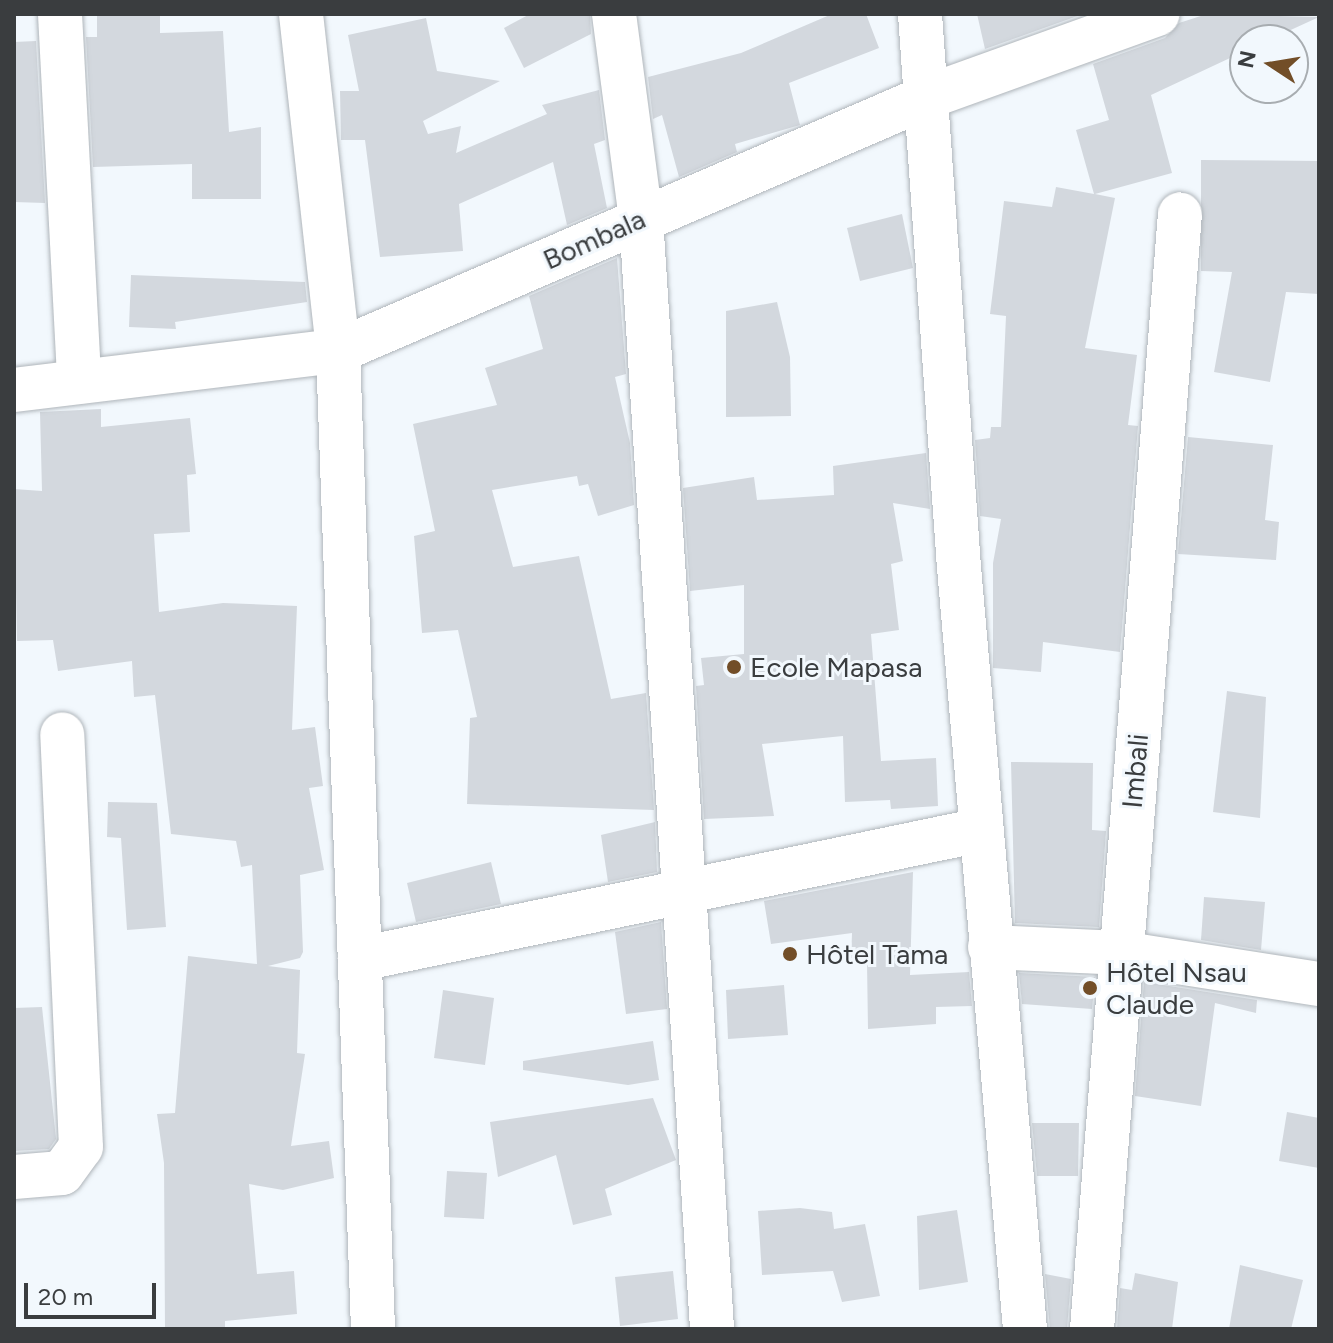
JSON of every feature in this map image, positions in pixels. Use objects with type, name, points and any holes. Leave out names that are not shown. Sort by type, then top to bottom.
[{"type":"street","points":[[60,14],[79,382]]},
{"type":"street","points":[[301,14],[338,351],[373,1329]]},
{"type":"street","points":[[614,14],[641,218],[712,1329]]},
{"type":"street","points":[[920,14],[990,947],[1025,1329]]},
{"type":"street","name":"Bombala","points":[[14,390],[338,351],[927,97],[1157,14]]},
{"type":"street","name":"Imbali","points":[[1092,1329],[1180,214]]},
{"type":"street","points":[[14,1177],[62,1173],[81,1147],[62,734]]},
{"type":"street","points":[[360,959],[981,830]]},
{"type":"street","points":[[990,947],[1120,953],[1319,984]]},
{"type":"building","points":[[97,14],[160,14],[160,33],[223,31],[229,132],[261,127],[261,199],[192,199],[192,164],[93,167],[86,37],[97,37]]},
{"type":"building","points":[[530,14],[590,14],[591,34],[524,68],[504,28]]},
{"type":"building","points":[[832,14],[866,14],[879,48],[789,83],[800,125],[735,144],[737,152],[679,177],[662,115],[653,119],[648,77],[741,53]]},
{"type":"building","points":[[977,14],[1083,14],[985,49]]},
{"type":"building","points":[[1207,14],[1319,17],[1304,24],[1229,24],[1229,58],[1151,95],[1172,173],[1095,194],[1115,198],[1085,348],[1137,355],[1128,425],[1138,426],[1120,652],[1043,642],[1041,672],[993,668],[993,563],[1001,519],[980,516],[975,440],[990,438],[991,427],[1001,427],[1006,316],[990,314],[1004,201],[1052,207],[1056,187],[1094,194],[1076,130],[1109,120],[1093,64],[1165,38],[1179,23]]},
{"type":"building","points":[[426,18],[437,71],[500,81],[423,121],[428,134],[461,126],[456,153],[547,114],[542,105],[599,90],[605,140],[594,144],[607,208],[567,225],[553,162],[459,204],[463,251],[380,257],[365,140],[341,140],[340,91],[359,91],[348,35]]},
{"type":"building","points":[[36,41],[45,203],[14,202],[14,42]]},
{"type":"building","points":[[1201,160],[1319,161],[1319,294],[1286,292],[1270,382],[1214,372],[1232,272],[1201,271]]},
{"type":"building","points":[[902,214],[913,268],[860,281],[847,228]]},
{"type":"building","points":[[617,258],[626,374],[615,377],[630,443],[634,505],[598,516],[588,484],[579,486],[577,476],[492,490],[513,567],[579,556],[611,699],[646,693],[654,810],[467,804],[470,718],[477,717],[458,630],[422,633],[414,536],[435,531],[413,424],[497,405],[485,368],[543,349],[529,296]]},
{"type":"building","points":[[131,275],[305,282],[307,302],[175,322],[176,329],[129,327]]},
{"type":"building","points":[[777,302],[790,357],[791,416],[726,417],[726,311]]},
{"type":"building","points":[[101,409],[101,427],[190,418],[196,474],[187,475],[190,532],[154,534],[159,612],[223,603],[297,606],[292,730],[315,727],[323,786],[309,788],[324,870],[300,875],[303,952],[300,958],[268,966],[300,970],[297,1053],[305,1054],[291,1146],[329,1141],[334,1178],[283,1190],[249,1184],[257,1274],[294,1271],[297,1314],[225,1321],[225,1329],[165,1329],[164,1163],[157,1114],[175,1113],[188,956],[257,964],[252,865],[241,867],[236,841],[171,834],[155,695],[134,697],[132,661],[58,671],[53,640],[17,641],[14,489],[42,491],[40,412]]},
{"type":"building","points":[[1188,437],[1273,445],[1265,520],[1279,522],[1276,560],[1178,554]]},
{"type":"building","points":[[926,453],[930,509],[893,503],[903,561],[891,564],[899,630],[871,634],[881,761],[936,758],[938,806],[891,809],[890,800],[845,802],[843,736],[762,744],[774,816],[704,819],[696,686],[704,685],[701,658],[744,654],[744,585],[690,591],[683,488],[754,477],[757,500],[834,495],[833,466]]},
{"type":"building","points":[[1227,691],[1266,697],[1260,818],[1213,812]]},
{"type":"building","points":[[1011,762],[1093,763],[1092,830],[1106,831],[1099,927],[1015,923]]},
{"type":"building","points":[[108,802],[157,803],[166,927],[127,930],[121,838],[107,837]]},
{"type":"building","points":[[655,822],[657,872],[608,882],[601,835]]},
{"type":"building","points":[[491,862],[501,904],[416,922],[407,883]]},
{"type":"building","points":[[913,872],[910,975],[969,972],[972,1006],[936,1007],[936,1024],[868,1029],[867,963],[851,963],[852,933],[771,944],[764,901]]},
{"type":"building","points":[[1204,897],[1265,902],[1261,950],[1201,940]]},
{"type":"building","points":[[661,922],[667,1009],[626,1014],[615,932]]},
{"type":"building","points":[[1019,973],[1095,977],[1092,1009],[1022,1004]]},
{"type":"building","points":[[1144,982],[1257,1000],[1256,1013],[1215,1003],[1201,1106],[1135,1096]]},
{"type":"building","points":[[784,985],[788,1035],[728,1039],[726,990]]},
{"type":"building","points":[[443,990],[494,998],[485,1065],[434,1058]]},
{"type":"building","points":[[42,1007],[56,1139],[49,1149],[14,1151],[14,1008]]},
{"type":"building","points":[[653,1041],[659,1080],[628,1085],[523,1070],[523,1061]]},
{"type":"building","points":[[653,1098],[676,1160],[605,1189],[612,1215],[573,1225],[556,1155],[498,1177],[490,1122]]},
{"type":"building","points":[[1287,1112],[1319,1118],[1319,1168],[1279,1161]]},
{"type":"building","points":[[1032,1123],[1079,1123],[1078,1176],[1037,1176]]},
{"type":"building","points":[[447,1171],[487,1173],[484,1219],[444,1217]]},
{"type":"building","points":[[800,1208],[832,1212],[834,1229],[865,1224],[880,1296],[842,1302],[833,1271],[762,1275],[758,1211]]},
{"type":"building","points":[[957,1210],[968,1282],[919,1290],[917,1216]]},
{"type":"building","points":[[1240,1265],[1303,1280],[1291,1329],[1229,1329]]},
{"type":"building","points":[[673,1271],[678,1319],[620,1326],[615,1277]]},
{"type":"building","points":[[1135,1273],[1178,1282],[1172,1329],[1117,1329],[1120,1288],[1132,1290]]},
{"type":"building","points":[[1045,1274],[1071,1279],[1067,1329],[1050,1329]]},
{"type":"place","name":"Ecole Mapasa","points":[[734,667]]},
{"type":"place","name":"Hôtel Tama","points":[[790,954]]},
{"type":"place","name":"Hôtel Nsau Claude","points":[[1090,988]]}]
